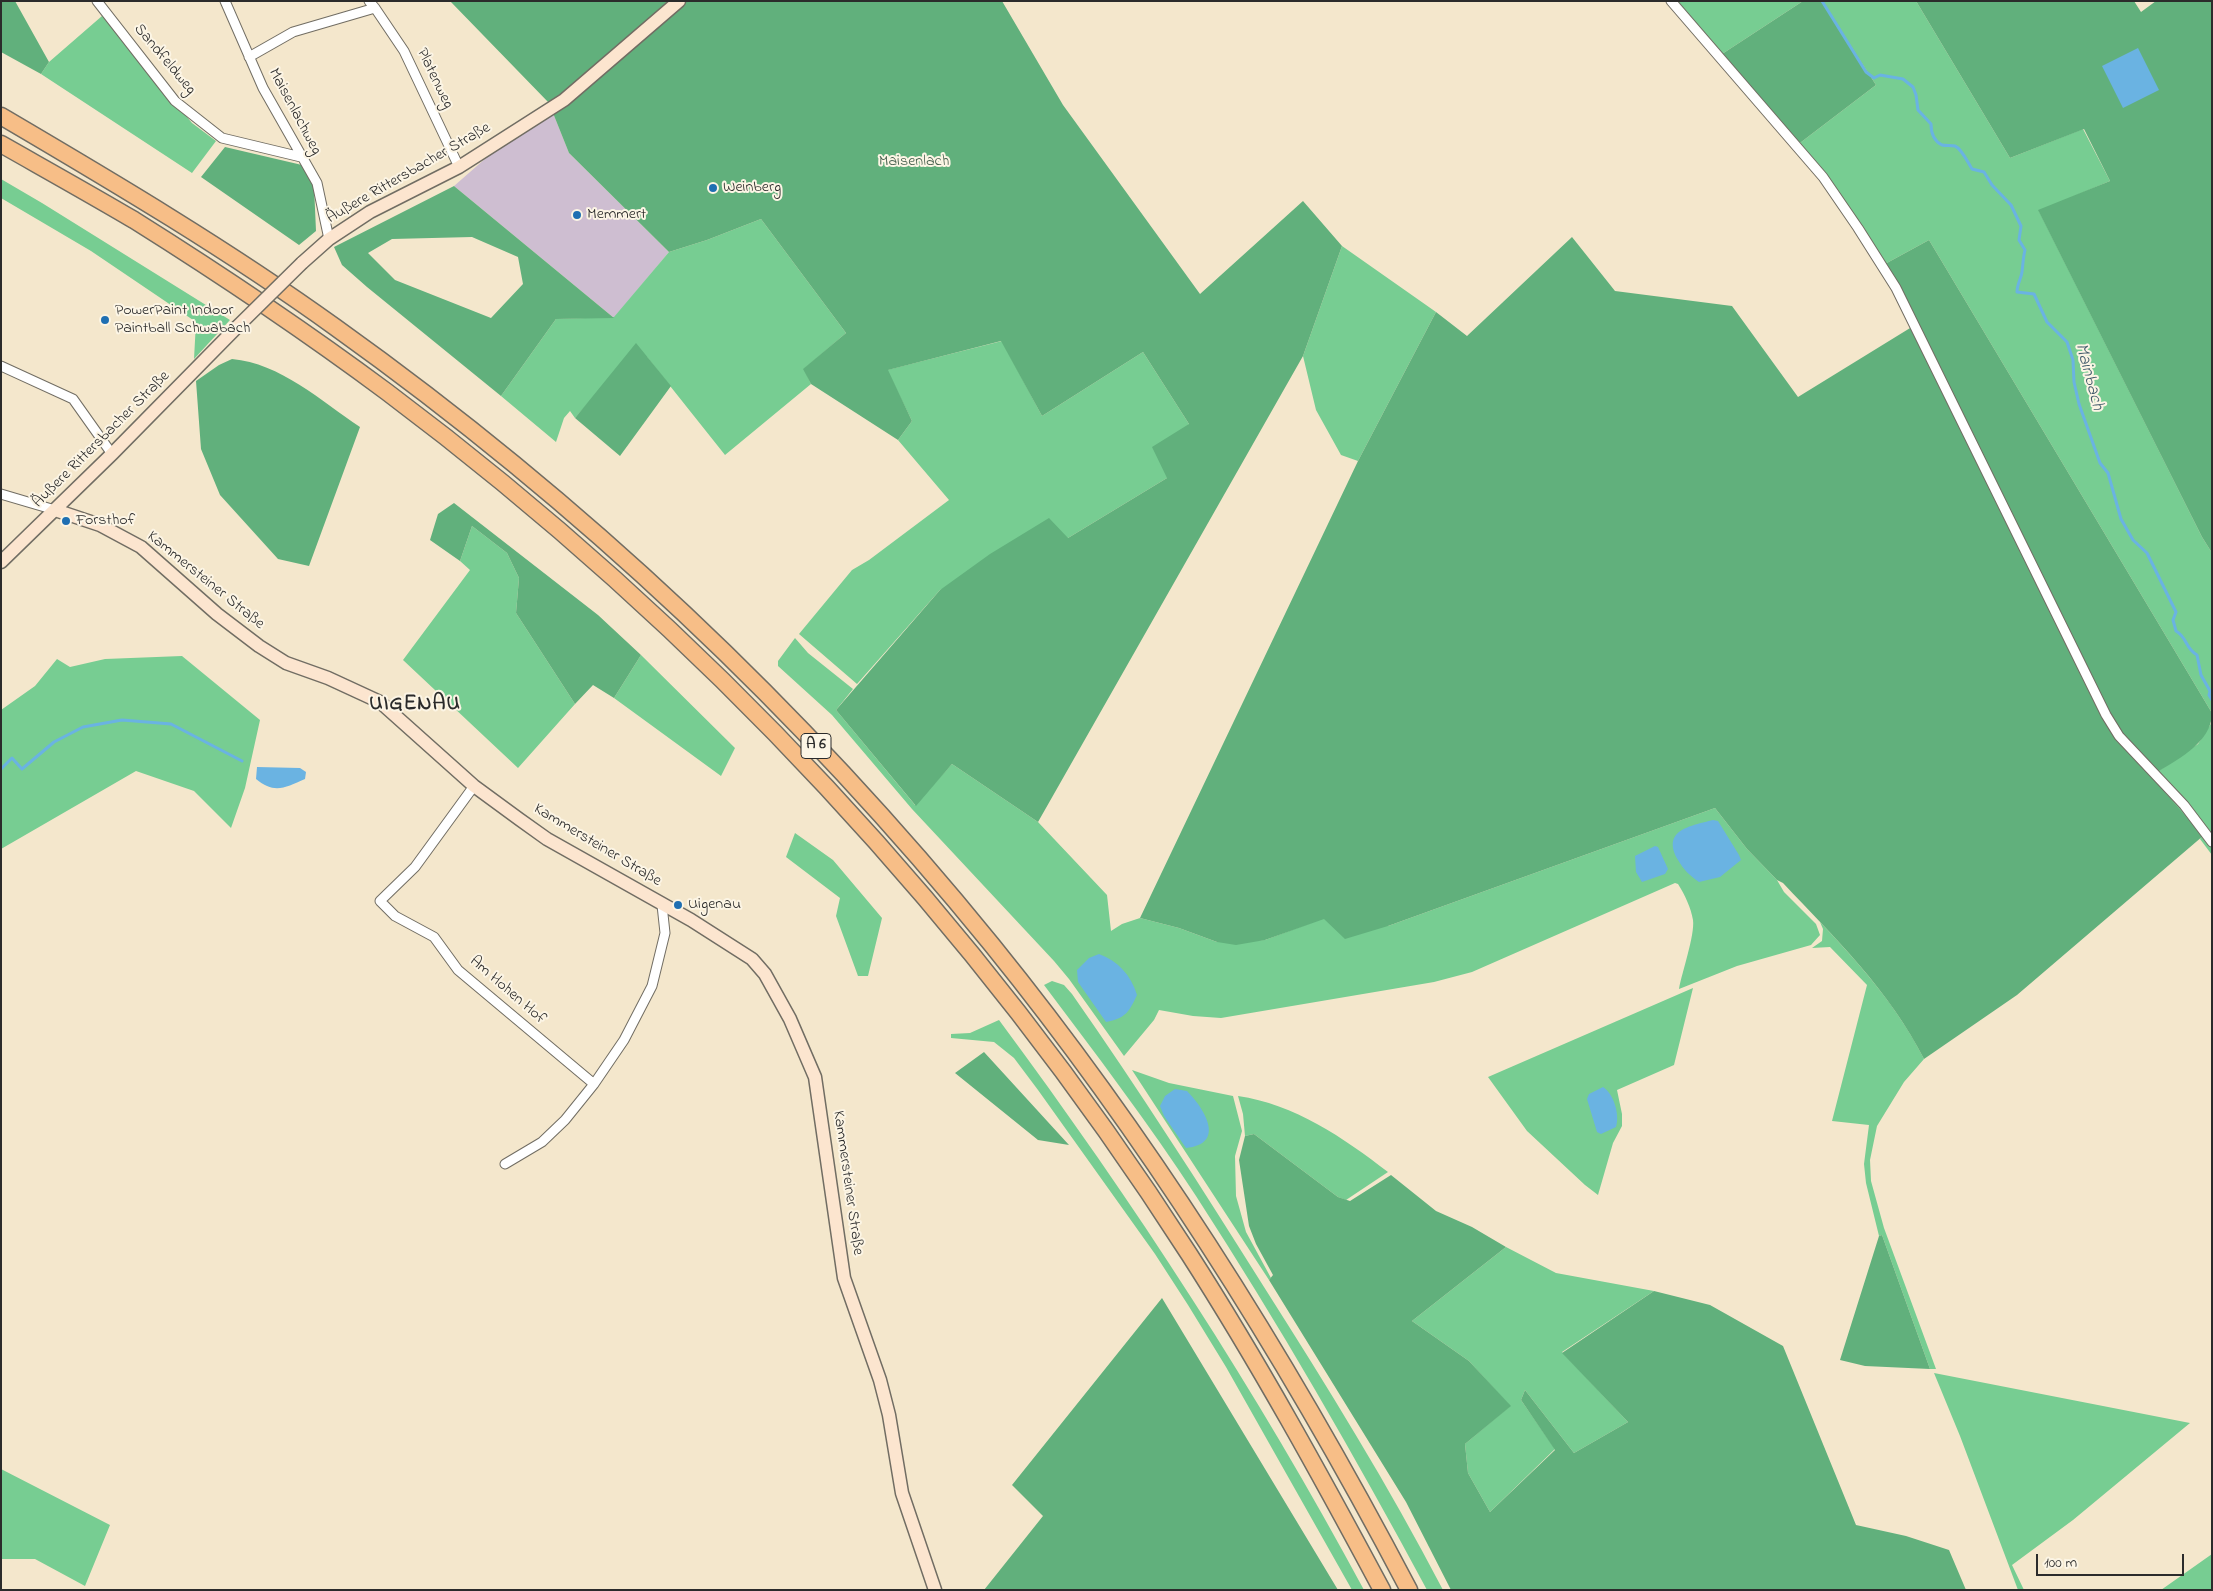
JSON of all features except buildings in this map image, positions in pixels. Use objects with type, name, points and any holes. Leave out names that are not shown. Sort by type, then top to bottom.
[{"type":"highway","name":"A 6","points":[[1,116],[104,176],[206,241],[334,326],[419,390],[607,543],[735,664],[823,753],[873,806],[971,919],[1112,1104],[1206,1244],[1282,1363],[1372,1520],[1409,1590]]},
{"type":"highway","name":"A 6","points":[[1,144],[131,218],[237,286],[389,394],[465,453],[595,561],[689,647],[747,704],[874,839],[926,899],[1039,1040],[1097,1120],[1189,1254],[1246,1346],[1300,1437],[1382,1590]]},
{"type":"street","name":"Sandfeldweg","points":[[97,1],[175,101],[222,138],[301,157]]},
{"type":"street","name":"Maisenlachweg","points":[[225,1],[249,57],[301,157],[317,183],[329,239]]},
{"type":"street","name":"Äußere Rittersbacher Straße","points":[[1,562],[112,454],[302,262],[329,239],[370,212],[459,167],[564,100],[678,1]]},
{"type":"street","points":[[1671,1],[1823,177],[1858,228],[1896,288],[2106,715],[2119,736],[2184,805],[2212,842]]},
{"type":"street","name":"Platenweg","points":[[249,57],[293,32],[372,5],[404,51],[459,167]]},
{"type":"street","points":[[1,366],[73,399],[112,454]]},
{"type":"street","points":[[1,494],[55,510]]},
{"type":"street","name":"Kammersteiner Straße","points":[[55,510],[100,525],[141,547],[217,614],[259,646],[286,663],[328,678],[380,702],[474,786],[548,839],[691,920],[752,959],[765,974],[808,1058],[815,1078],[820,1102],[844,1278],[880,1380],[889,1415],[902,1493],[935,1590]]},
{"type":"street","name":"Am Hohen Hof","points":[[474,786],[415,867],[380,901],[395,916],[434,937],[458,970],[594,1084]]},
{"type":"street","points":[[504,1164],[542,1142],[565,1120],[594,1084],[624,1040],[652,986],[665,933],[662,905]]},
{"type":"shaded area","points":[[549,103],[569,153],[669,252],[614,318],[454,186]]},
{"type":"green space","points":[[1,1],[15,1],[49,62],[41,74],[1,52]]},
{"type":"green space","name":"Maisenlach","points":[[450,1],[1002,1],[1063,105],[1200,294],[1303,201],[1342,246],[1303,356],[1038,822],[952,764],[916,806],[836,710],[940,590],[990,554],[1049,518],[1068,538],[1167,478],[1152,447],[1189,424],[1143,352],[1042,416],[1001,341],[888,370],[912,421],[898,440],[811,384],[803,369],[846,333],[761,219],[707,240],[669,252],[569,153],[549,103]]},
{"type":"green space","points":[[1671,1],[1803,1],[1719,56]]},
{"type":"green space","points":[[1803,1],[1822,1],[1876,85],[1796,146],[1719,56]]},
{"type":"green space","points":[[1822,1],[1916,1],[2010,158],[2083,129],[2110,181],[2039,211],[2202,537],[2212,553],[2212,713],[1929,240],[1885,264],[1796,146],[1876,85]]},
{"type":"green space","points":[[1916,1],[2134,1],[2141,12],[2156,1],[2212,1],[2212,553],[2202,537],[2038,210],[2110,181],[2084,129],[2010,158]]},
{"type":"green space","points":[[102,16],[192,123],[216,141],[192,173],[41,74],[49,62]]},
{"type":"green space","points":[[225,147],[302,165],[314,186],[316,231],[299,245],[201,177]]},
{"type":"green space","points":[[1,179],[230,320],[194,359],[196,322],[91,251],[1,198]]},
{"type":"green space","points":[[454,186],[614,318],[556,319],[501,396],[342,265],[334,247]],"holes":[[[472,237],[518,257],[523,284],[491,318],[395,280],[368,253],[392,239]]]},
{"type":"green space","points":[[761,219],[846,333],[804,369],[811,384],[725,455],[647,357],[603,386],[575,418],[570,411],[564,418],[556,442],[501,396],[556,319],[614,317],[669,252],[707,240]]},
{"type":"green space","points":[[1572,237],[1615,291],[1732,306],[1798,397],[1915,325],[1885,264],[1929,240],[2212,713],[2206,734],[2199,743],[2180,758],[2151,776],[2203,836],[2017,995],[1924,1059],[1895,1010],[1860,966],[1783,883],[1777,880],[1747,849],[1715,808],[1388,926],[1345,939],[1324,919],[1265,940],[1236,945],[1217,942],[1179,928],[1140,918],[1358,461],[1436,312],[1467,336]]},
{"type":"green space","points":[[1342,246],[1436,312],[1358,461],[1341,455],[1316,410],[1303,356]]},
{"type":"green space","points":[[1002,341],[1042,416],[1143,352],[1189,424],[1167,478],[1068,538],[940,590],[857,684],[799,634],[852,570],[869,560],[949,500],[898,440],[912,421],[887,370]]},
{"type":"green space","points":[[636,343],[671,386],[620,456],[575,418]]},
{"type":"green space","points":[[232,359],[250,362],[283,375],[360,427],[309,566],[278,559],[220,495],[201,449],[196,381],[219,365]]},
{"type":"green space","points":[[454,503],[598,615],[641,655],[614,698],[593,685],[575,704],[516,613],[519,578],[507,553],[472,526],[460,561],[430,540],[438,514]]},
{"type":"green space","points":[[472,526],[507,553],[519,578],[516,613],[575,704],[518,768],[403,660],[470,570],[460,561]]},
{"type":"green space","points":[[795,638],[808,653],[853,689],[836,710],[915,805],[952,764],[1038,822],[1107,895],[1111,931],[1122,924],[1140,918],[1179,928],[1217,942],[1265,940],[1324,918],[1388,926],[1715,808],[1747,849],[1777,880],[1784,892],[1816,924],[1820,935],[1811,945],[1737,966],[1679,989],[1690,944],[1693,920],[1685,897],[1678,884],[1675,883],[1472,972],[1434,982],[1221,1018],[1193,1016],[1159,1010],[1154,1020],[1124,1056],[1054,961],[912,809],[832,715],[778,666],[778,661]]},
{"type":"green space","points":[[641,655],[735,748],[721,776],[614,698]]},
{"type":"green space","points":[[182,656],[260,720],[245,788],[231,828],[194,791],[136,771],[1,849],[1,710],[35,686],[57,659],[70,667],[105,659]]},
{"type":"green space","points":[[2212,722],[2212,855],[2200,839],[2202,836],[2151,776],[2198,744]]},
{"type":"green space","points":[[795,833],[833,860],[882,918],[868,976],[858,976],[836,916],[840,898],[786,857]]},
{"type":"green space","points":[[1820,922],[1877,986],[1902,1021],[1924,1059],[1904,1082],[1877,1126],[1870,1160],[1871,1181],[1884,1228],[1936,1369],[1930,1369],[1882,1235],[1879,1236],[1866,1183],[1864,1164],[1869,1125],[1832,1121],[1867,985],[1830,947],[1812,948],[1822,941],[1823,929]]},
{"type":"green space","points":[[1052,981],[1064,985],[1072,994],[1194,1176],[1357,1437],[1443,1590],[1427,1590],[1344,1440],[1257,1293],[1160,1142],[1044,985]]},
{"type":"green space","points":[[1693,988],[1674,1065],[1617,1090],[1622,1114],[1622,1126],[1613,1143],[1598,1195],[1527,1131],[1488,1077]]},
{"type":"green space","points":[[999,1020],[1098,1158],[1192,1299],[1281,1443],[1364,1590],[1352,1590],[1226,1367],[1188,1305],[1155,1254],[1038,1090],[1014,1058],[994,1042],[951,1038],[951,1034],[970,1033]]},
{"type":"green space","points":[[984,1052],[1069,1145],[1038,1140],[955,1073]]},
{"type":"green space","points":[[1132,1070],[1169,1083],[1233,1096],[1242,1131],[1235,1156],[1236,1196],[1246,1232],[1271,1278],[1269,1280]]},
{"type":"green space","points":[[1238,1096],[1279,1106],[1318,1124],[1388,1172],[1346,1200],[1338,1197],[1254,1134],[1245,1136],[1243,1114]]},
{"type":"green space","points":[[1254,1134],[1338,1197],[1350,1201],[1391,1175],[1436,1211],[1472,1227],[1506,1247],[1412,1321],[1469,1361],[1511,1406],[1465,1444],[1468,1473],[1490,1512],[1555,1450],[1521,1400],[1525,1390],[1574,1453],[1628,1422],[1562,1353],[1654,1291],[1710,1305],[1783,1346],[1856,1525],[1906,1536],[1949,1550],[1966,1590],[1451,1590],[1406,1502],[1269,1280],[1273,1275],[1256,1244],[1249,1226],[1239,1160],[1245,1136]]},
{"type":"green space","points":[[1882,1235],[1930,1369],[1865,1366],[1840,1360],[1879,1236]]},
{"type":"green space","points":[[1506,1247],[1556,1273],[1654,1291],[1562,1352],[1628,1422],[1574,1453],[1525,1390],[1521,1400],[1555,1449],[1490,1512],[1468,1473],[1465,1444],[1510,1406],[1469,1361],[1412,1321]]},
{"type":"green space","points":[[1162,1298],[1338,1590],[984,1590],[1043,1516],[1012,1485]]},
{"type":"green space","points":[[1934,1373],[2190,1423],[2073,1520],[2012,1565],[2024,1590],[2018,1590],[1960,1436]]},
{"type":"green space","points":[[1,1469],[110,1525],[85,1586],[35,1559],[1,1559]]},
{"type":"green space","points":[[2212,1554],[2212,1590],[2161,1590]]},
{"type":"water","points":[[2138,48],[2159,90],[2123,108],[2102,66]]},
{"type":"water","points":[[257,767],[300,768],[306,772],[305,779],[285,787],[268,787],[256,779]]},
{"type":"water","points":[[1713,820],[1718,821],[1741,860],[1720,877],[1699,882],[1680,864],[1673,842],[1680,831],[1687,827]]},
{"type":"water","points":[[1655,846],[1658,847],[1668,869],[1665,874],[1642,882],[1636,872],[1635,856]]},
{"type":"water","points":[[1099,954],[1123,970],[1131,981],[1137,995],[1126,1013],[1106,1022],[1078,982],[1077,970],[1089,958]]},
{"type":"water","points":[[1603,1087],[1613,1100],[1617,1111],[1617,1122],[1616,1127],[1601,1134],[1597,1132],[1587,1099],[1589,1094]]},
{"type":"water","points":[[1175,1089],[1187,1091],[1205,1115],[1209,1133],[1206,1140],[1199,1145],[1186,1148],[1164,1116],[1160,1106],[1165,1096]]},
{"type":"waterway","name":"Mainbach","points":[[1822,1],[1866,72],[1874,78],[1880,75],[1903,79],[1913,87],[1918,110],[1931,124],[1932,134],[1935,139],[1942,145],[1958,148],[1972,169],[1984,172],[1992,185],[2011,205],[2021,226],[2019,240],[2025,250],[2017,292],[2034,294],[2047,322],[2067,342],[2073,360],[2074,382],[2079,404],[2100,463],[2108,473],[2121,519],[2133,540],[2147,553],[2176,612],[2173,620],[2176,631],[2180,633],[2190,649],[2197,655],[2201,675],[2210,691],[2209,695],[2212,700]]},
{"type":"waterway","points":[[1,769],[12,758],[22,769],[54,742],[83,727],[122,720],[171,724],[242,761]]},
{"type":"place","name":"Weinberg","points":[[713,188]]},
{"type":"place","name":"Memmert","points":[[577,215]]},
{"type":"place","name":"PowerPaint Indoor Paintball Schwabach","points":[[105,320]]},
{"type":"place","name":"Forsthof","points":[[66,521]]},
{"type":"place","name":"Uigenau","points":[[678,905]]},
{"type":"district","name":"UIGENAU","points":[[415,706]]}]
